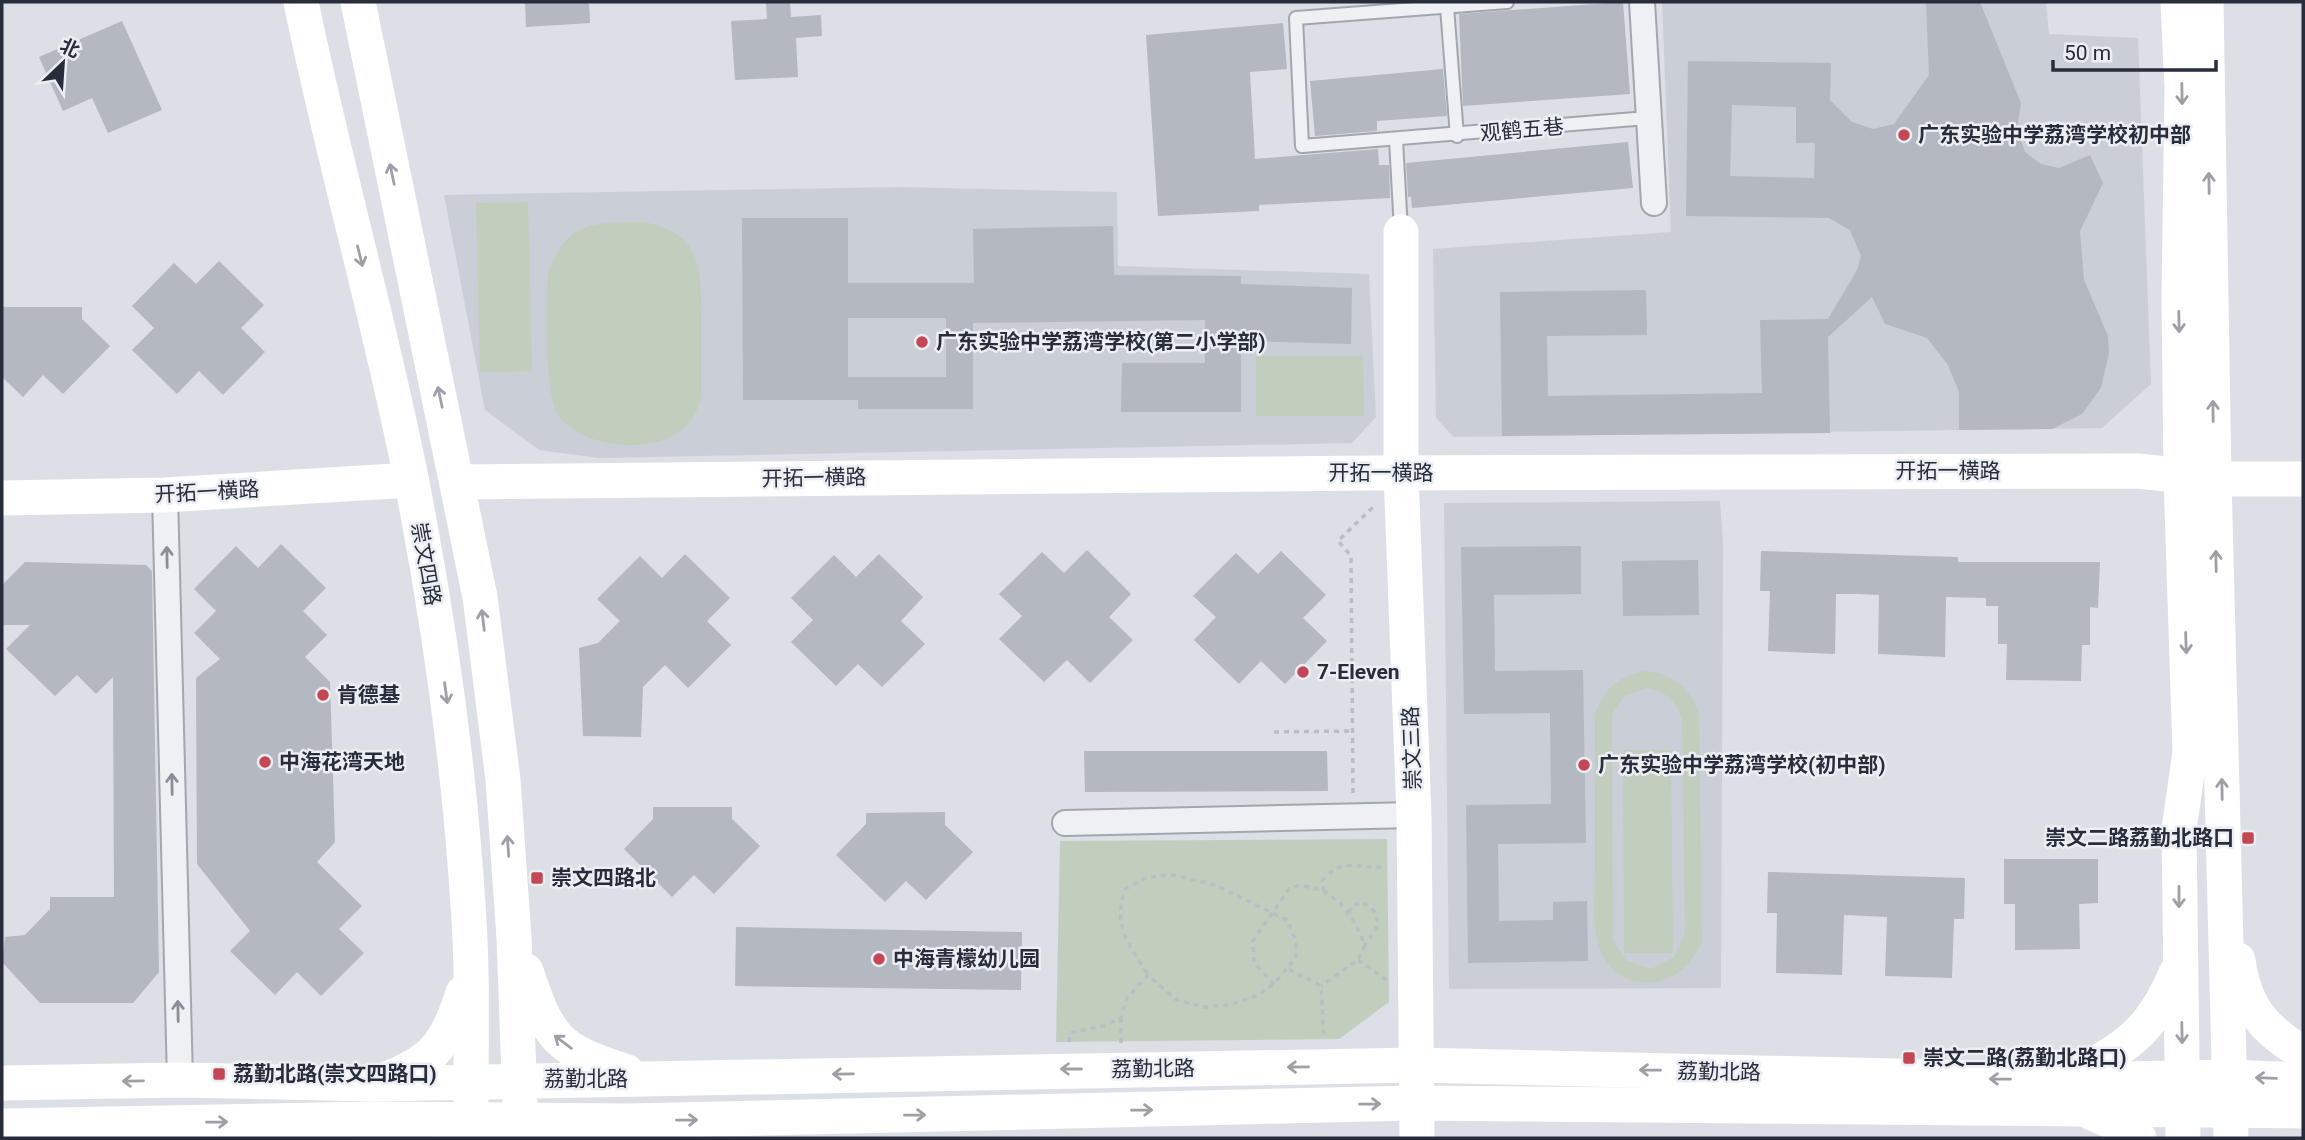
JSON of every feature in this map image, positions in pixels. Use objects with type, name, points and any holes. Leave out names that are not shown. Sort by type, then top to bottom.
[{"type":"main road","points":[[288,2],[310,47]]},
{"type":"main road","name":"崇文四路","points":[[301,2],[318,92],[374,311],[411,480],[457,768],[468,908],[472,1129]]},
{"type":"main road","points":[[2178,2],[2182,90],[2179,298],[2198,478],[2223,838],[2230,1109]]},
{"type":"main road","points":[[2183,1109],[2179,830],[2190,752],[2198,478],[2206,2]]},
{"type":"main road","points":[[360,6],[373,86],[459,482],[480,597],[503,780],[513,922],[521,1130]]},
{"type":"main road","points":[[318,92],[329,68],[351,62],[373,86]]},
{"type":"main road","name":"崇文三路","points":[[1401,232],[1401,473],[1414,815],[1417,1138]]},
{"type":"main road","name":"开拓一横路","points":[[459,482],[1401,473],[2138,471],[2198,478],[2303,479]]},
{"type":"main road","name":"开拓一横路","points":[[2,498],[165,495],[411,480]]},
{"type":"main road","points":[[2179,830],[2195,852],[2211,852],[2223,838]]},
{"type":"main road","points":[[2223,838],[2241,978],[2257,1017],[2275,1037],[2303,1053]]},
{"type":"main road","points":[[468,908],[486,922],[513,922]]},
{"type":"main road","points":[[513,922],[542,1017],[557,1040],[587,1057],[647,1079]]},
{"type":"main road","points":[[2068,1080],[2123,1047],[2145,1030],[2160,1010],[2180,964]]},
{"type":"main road","points":[[373,1084],[422,1064],[442,1045],[470,973]]},
{"type":"main road","name":"荔勤北路","points":[[2,1083],[180,1080],[373,1084],[520,1079],[1415,1065],[2068,1080],[2183,1109]]},
{"type":"main road","points":[[730,1119],[719,1107],[718,1092],[732,1077]]},
{"type":"main road","name":"荔勤北路","points":[[2230,1109],[2303,1080]]},
{"type":"main road","name":"荔勤北路","points":[[2,1126],[373,1119],[472,1129],[521,1130],[631,1121],[1416,1103],[2303,1111]]},
{"type":"main road","points":[[2085,1110],[2122,1126],[2139,1138]]},
{"type":"main road","points":[[373,1119],[416,1129],[436,1138]]},
{"type":"main road","points":[[595,1138],[631,1121]]},
{"type":"main road","points":[[2289,1138],[2303,1131]]},
{"type":"street","points":[[1642,2],[1654,203]]},
{"type":"street","points":[[165,495],[180,1080]]},
{"type":"street","points":[[1065,823],[1414,815]]},
{"type":"lane","points":[[1457,136],[1447,7],[1507,2]]},
{"type":"lane","name":"观鹤五巷","points":[[1447,7],[1296,18],[1301,146],[1457,136],[1647,118]]},
{"type":"lane","points":[[1396,140],[1401,232]]},
{"type":"path","points":[[1353,816],[1351,556],[1338,541],[1368,512]]},
{"type":"path","points":[[1274,732],[1352,731]]},
{"type":"path","points":[[1324,891],[1322,881],[1333,868],[1347,864],[1365,868],[1396,867]]},
{"type":"path","points":[[1173,875],[1215,885],[1271,912],[1287,920],[1296,941],[1296,958],[1289,969],[1275,984],[1258,995],[1229,1005],[1204,1007],[1175,999],[1148,975],[1122,932],[1119,909],[1125,889],[1147,877],[1173,875]]},
{"type":"path","points":[[1275,984],[1254,963],[1253,941],[1289,890],[1300,885],[1324,891],[1349,913],[1365,945]]},
{"type":"path","points":[[1321,986],[1358,960],[1379,924],[1374,911],[1362,902],[1352,906],[1349,913]]},
{"type":"path","points":[[1358,960],[1398,987]]},
{"type":"path","points":[[1289,969],[1321,986]]},
{"type":"path","points":[[1122,1052],[1121,1018],[1127,998],[1148,975]]},
{"type":"path","points":[[1321,986],[1325,1051]]},
{"type":"path","points":[[1069,1044],[1070,1033],[1103,1026],[1121,1018]]},
{"type":"shaded area","name":"广东实验中学荔湾学校初中部","points":[[1662,2],[2046,2],[2049,34],[2138,38],[2151,384],[2102,428],[1454,437],[1436,418],[1433,249],[1671,232]]},
{"type":"shaded area","name":"广东实验中学荔湾学校(第二小学部)","points":[[898,187],[1117,192],[1118,266],[1369,274],[1376,417],[1352,443],[599,458],[539,450],[485,410],[444,195]]},
{"type":"shaded area","name":"广东实验中学荔湾学校(初中部)","points":[[1720,501],[1723,543],[1721,988],[1449,989],[1444,503]]},
{"type":"green space","points":[[528,202],[532,371],[480,372],[476,203]]},
{"type":"green space","points":[[643,222],[663,227],[678,235],[695,257],[701,286],[701,399],[689,424],[668,438],[652,443],[615,444],[581,434],[567,425],[557,413],[548,368],[548,276],[560,248],[580,230],[606,223]]},
{"type":"green space","points":[[1256,356],[1363,356],[1364,416],[1256,416]]},
{"type":"green space","points":[[1644,671],[1663,675],[1679,683],[1691,696],[1699,713],[1702,942],[1691,960],[1677,973],[1661,981],[1644,983],[1628,979],[1614,970],[1603,956],[1594,919],[1595,714],[1613,685]],"holes":[[[1647,688],[1666,695],[1674,703],[1682,721],[1685,933],[1674,957],[1651,969],[1626,960],[1613,940],[1612,715],[1624,696]]]},
{"type":"green space","points":[[1623,750],[1671,750],[1673,953],[1624,953]]},
{"type":"green space","points":[[1387,839],[1389,1002],[1339,1039],[1056,1042],[1060,841]]},
{"type":"building","points":[[525,2],[589,2],[590,23],[526,27]]},
{"type":"building","points":[[766,2],[790,2],[791,17],[821,15],[822,36],[796,38],[798,77],[735,80],[731,21],[767,19]]},
{"type":"building","points":[[1623,2],[1630,94],[1463,106],[1459,14]]},
{"type":"building","points":[[1926,2],[1980,2],[2021,103],[2017,130],[2025,152],[2041,164],[2059,168],[2090,155],[2103,183],[2080,231],[2084,280],[2108,336],[2109,353],[2101,388],[2082,414],[2052,429],[1959,430],[1959,392],[1948,365],[1927,338],[1885,324],[1872,297],[1828,337],[1830,433],[1502,436],[1500,292],[1646,290],[1647,335],[1547,336],[1548,396],[1762,393],[1760,320],[1828,319],[1857,270],[1861,256],[1850,230],[1829,218],[1686,216],[1688,61],[1831,63],[1830,100],[1852,122],[1873,129],[1894,124],[1929,75]],"holes":[[[1732,105],[1796,107],[1796,143],[1815,143],[1814,178],[1730,176]]]},
{"type":"building","points":[[122,21],[162,110],[108,133],[92,98],[63,111],[39,57]]},
{"type":"building","points":[[1283,23],[1287,69],[1250,72],[1255,159],[1378,149],[1379,165],[1389,165],[1390,198],[1259,205],[1259,211],[1158,216],[1146,35]]},
{"type":"building","points":[[1443,69],[1447,116],[1377,121],[1377,131],[1315,136],[1310,81]]},
{"type":"building","points":[[1628,142],[1633,188],[1412,208],[1411,197],[1408,197],[1406,163]]},
{"type":"building","points":[[742,218],[848,218],[848,283],[974,283],[973,229],[1113,226],[1114,275],[1241,276],[1241,284],[1352,288],[1351,344],[1241,341],[1241,412],[1121,412],[1122,363],[1205,363],[1205,320],[973,323],[973,409],[858,409],[858,400],[743,400]],"holes":[[[848,318],[946,318],[946,377],[848,377]]]},
{"type":"building","points":[[219,261],[264,305],[241,328],[265,352],[223,395],[199,371],[177,394],[132,350],[154,328],[132,306],[174,263],[196,284]]},
{"type":"building","points":[[3,307],[82,307],[82,319],[110,346],[63,394],[43,375],[23,397],[2,377]]},
{"type":"building","points":[[281,544],[326,588],[303,611],[327,635],[305,657],[330,682],[335,842],[317,862],[362,906],[339,929],[364,953],[321,996],[297,972],[275,995],[230,951],[250,931],[197,864],[196,678],[220,659],[194,633],[216,611],[194,589],[236,546],[258,568]]},
{"type":"building","points":[[1581,546],[1581,594],[1494,595],[1495,671],[1583,670],[1586,843],[1498,844],[1499,921],[1553,920],[1553,902],[1587,901],[1588,961],[1468,963],[1466,805],[1551,804],[1550,713],[1464,714],[1461,547]]},
{"type":"building","points":[[1087,550],[1131,594],[1109,617],[1133,640],[1090,683],[1067,660],[1044,682],[999,639],[1022,616],[999,594],[1042,552],[1064,573]]},
{"type":"building","points":[[1281,551],[1326,595],[1303,618],[1327,641],[1285,684],[1261,661],[1239,684],[1194,640],[1216,617],[1193,596],[1236,553],[1258,574]]},
{"type":"building","points":[[1761,551],[1958,557],[1958,562],[2100,562],[2098,608],[2090,607],[2090,645],[2082,645],[2081,681],[2006,680],[2007,644],[1998,644],[1998,606],[1986,606],[1986,598],[1946,597],[1945,657],[1878,654],[1879,595],[1857,594],[1836,594],[1835,654],[1768,651],[1770,591],[1760,591]]},
{"type":"building","points":[[685,554],[730,598],[707,621],[731,645],[688,688],[665,665],[643,687],[641,737],[583,736],[579,648],[598,643],[620,621],[597,599],[640,556],[662,578]]},
{"type":"building","points":[[879,554],[923,597],[901,621],[925,644],[882,687],[858,664],[836,686],[791,642],[813,620],[791,598],[834,555],[856,577]]},
{"type":"building","points":[[1698,560],[1699,615],[1623,616],[1622,561]]},
{"type":"building","points":[[25,562],[146,565],[152,571],[159,972],[133,1003],[40,1003],[2,962],[5,937],[25,935],[50,909],[50,897],[114,897],[113,677],[96,694],[77,675],[55,696],[6,649],[30,625],[2,625],[2,585]]},
{"type":"building","points":[[1084,751],[1327,751],[1328,791],[1085,792]]},
{"type":"building","points":[[653,807],[732,807],[732,819],[760,846],[714,894],[694,875],[672,897],[624,849],[653,819]]},
{"type":"building","points":[[945,812],[945,825],[973,852],[926,900],[906,881],[885,902],[836,855],[866,824],[866,813]]},
{"type":"building","points":[[2004,859],[2098,859],[2098,903],[2079,904],[2080,949],[2015,950],[2015,904],[2004,904]]},
{"type":"building","points":[[1768,872],[1965,878],[1964,919],[1954,919],[1952,978],[1885,976],[1887,917],[1844,915],[1842,975],[1776,973],[1777,913],[1767,913]]},
{"type":"building","name":"中海青檬幼儿园","points":[[736,927],[1022,932],[1021,990],[735,986]]},
{"type":"place","name":"广东实验中学荔湾学校初中部","points":[[1904,135]]},
{"type":"place","name":"广东实验中学荔湾学校(第二小学部)","points":[[922,342]]},
{"type":"place","name":"7-Eleven","points":[[1303,672]]},
{"type":"place","name":"肯德基","points":[[323,695]]},
{"type":"place","name":"中海花湾天地","points":[[265,762]]},
{"type":"place","name":"广东实验中学荔湾学校(初中部)","points":[[1584,765]]},
{"type":"place","name":"崇文二路荔勤北路口","points":[[2248,838]]},
{"type":"place","name":"崇文四路北","points":[[537,878]]},
{"type":"place","name":"中海青檬幼儿园","points":[[879,959]]},
{"type":"place","name":"崇文二路(荔勤北路口)","points":[[1909,1058]]},
{"type":"place","name":"荔勤北路(崇文四路口)","points":[[219,1074]]}]
